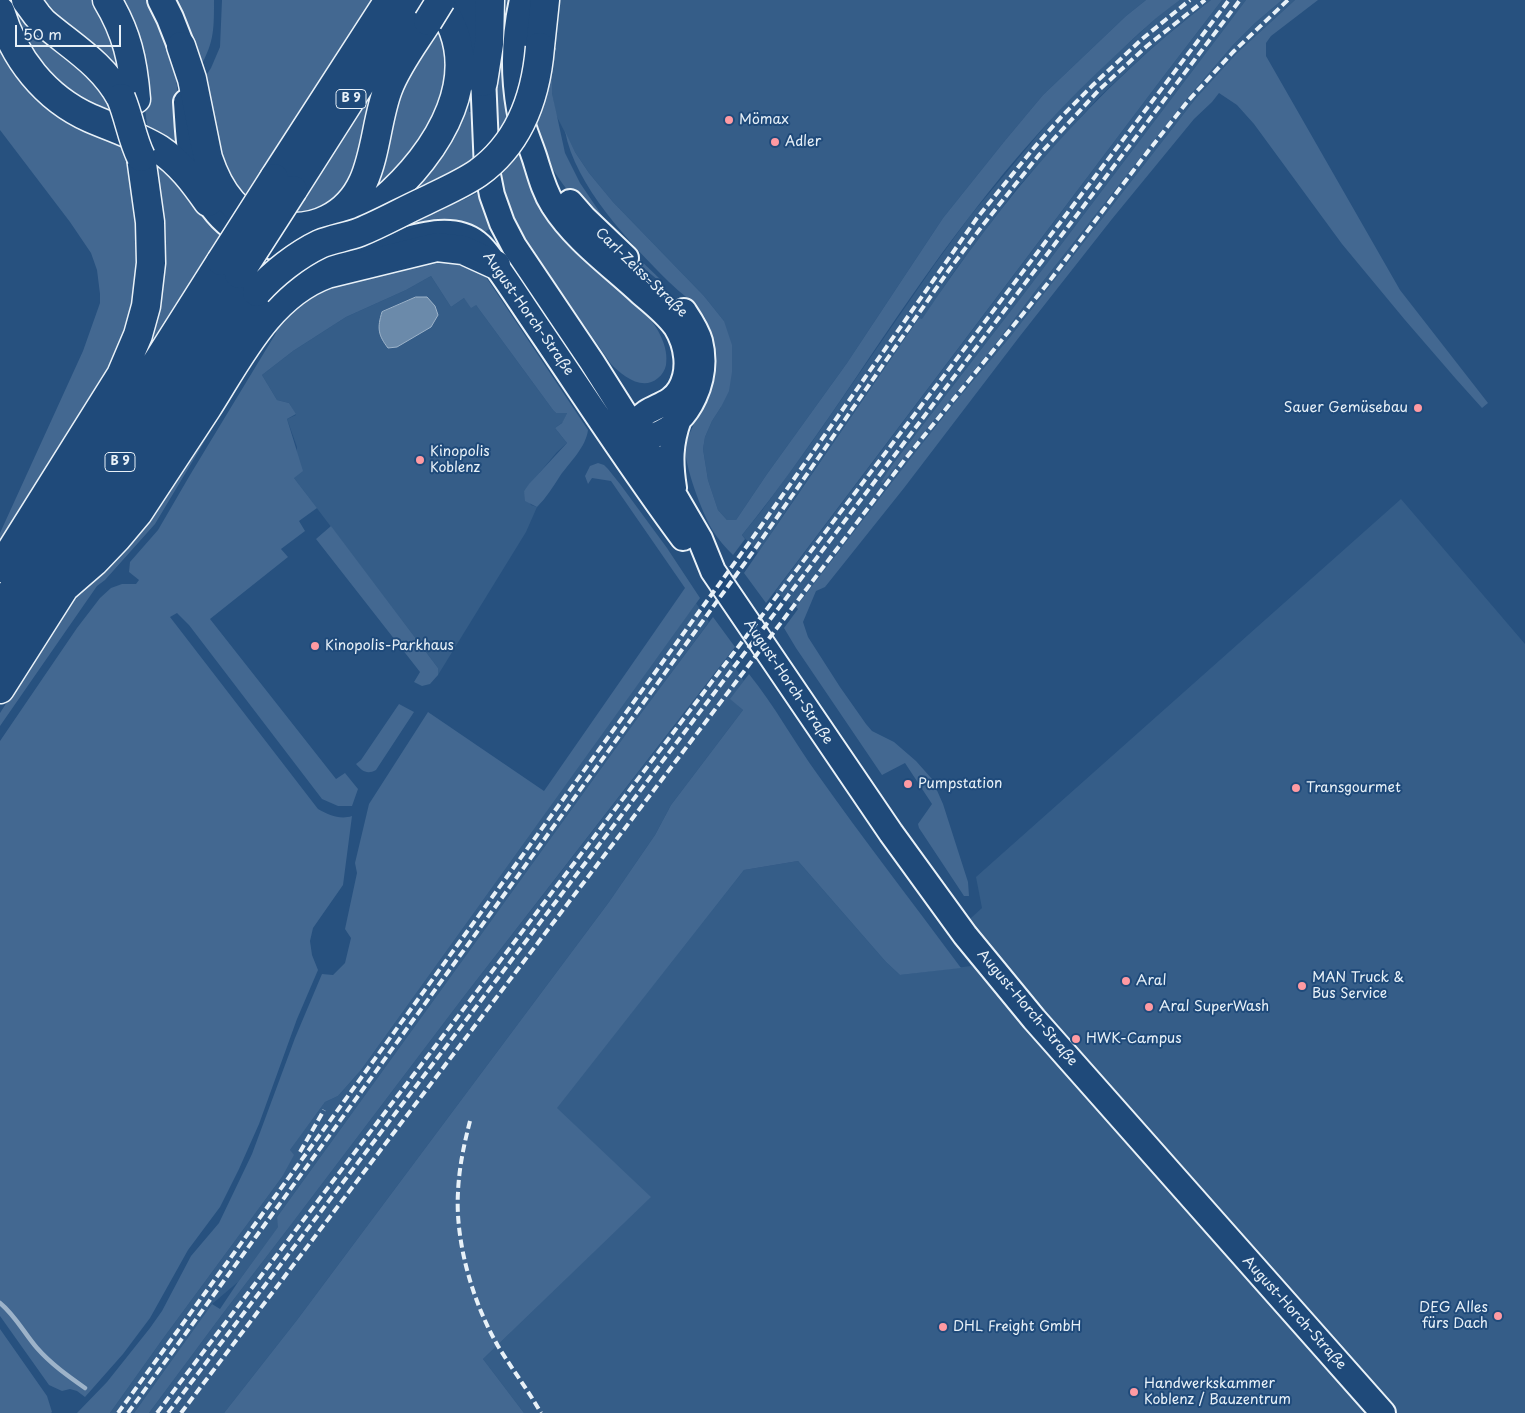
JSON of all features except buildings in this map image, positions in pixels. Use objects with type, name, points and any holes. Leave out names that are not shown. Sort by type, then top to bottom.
[{"type":"highway","points":[[26,0],[36,15],[96,64],[128,98]]},
{"type":"highway","points":[[0,568],[121,375],[138,335],[146,306],[152,263],[151,229],[143,168],[128,117],[128,98],[134,68],[129,46],[120,23],[107,0]]},
{"type":"highway","points":[[483,82],[489,44],[490,0]]},
{"type":"highway","points":[[320,244],[347,237],[369,228],[461,184],[485,168],[510,140],[526,112],[536,79],[545,0]]},
{"type":"highway","points":[[0,689],[239,315],[239,276],[279,271],[381,202],[416,167],[436,138],[450,112],[460,71],[460,56],[454,30],[443,9],[419,5],[388,90],[368,170],[360,189],[340,212],[324,221],[312,226],[278,226],[255,220],[237,208],[223,192],[212,171],[208,158],[194,88],[181,46]]},
{"type":"highway","name":"B 9","points":[[0,650],[239,276],[283,184],[419,5]]},
{"type":"highway","points":[[0,11],[4,25],[17,52],[34,75],[53,94],[80,113],[133,135],[160,150],[184,170],[208,202]]},
{"type":"highway","points":[[64,588],[94,562],[138,513],[254,335],[277,306],[291,295],[315,278],[327,274],[437,247],[463,250],[496,265]]},
{"type":"highway","name":"B 9","points":[[0,610],[239,276]]},
{"type":"main road","name":"August-Horch-Straße","points":[[161,0],[181,46],[193,166],[208,202],[215,212],[236,231],[250,239],[266,246],[305,254],[356,252],[418,237],[444,233],[459,235],[473,240],[496,265],[596,411],[612,438],[691,548],[714,571]]},
{"type":"main road","name":"August-Horch-Straße","points":[[463,0],[476,28],[482,52],[487,170],[496,209],[514,246],[592,362],[635,431],[700,539],[714,571],[891,833],[961,930],[1047,1034],[1383,1413]]},
{"type":"main road","name":"Carl-Zeiss-Straße","points":[[522,0],[516,35],[516,87],[519,110],[541,182],[561,217],[591,248],[668,318],[681,336],[685,346],[684,379],[675,396],[657,406],[635,431]]},
{"type":"main road","name":"Carl-Zeiss-Straße","points":[[535,158],[584,218],[683,310],[693,324],[700,339],[703,353],[699,387],[693,401],[679,419],[656,434],[635,431],[612,438]]},
{"type":"main road","points":[[612,394],[638,405],[657,406]]},
{"type":"main road","points":[[676,500],[671,449],[679,419]]},
{"type":"shaded area","points":[[3,0],[19,0],[87,64],[122,124],[45,79]]},
{"type":"shaded area","points":[[32,0],[101,0],[130,80]]},
{"type":"shaded area","points":[[115,0],[150,0],[173,52],[185,157],[148,133],[141,75]]},
{"type":"shaded area","points":[[170,0],[214,0],[212,38],[207,54],[197,73]]},
{"type":"shaded area","points":[[222,0],[377,0],[245,207],[231,193],[202,82],[211,68],[220,47]]},
{"type":"shaded area","points":[[495,0],[507,0],[502,62],[503,91],[508,123],[496,140],[494,9]]},
{"type":"shaded area","points":[[552,0],[1146,0],[1126,16],[1043,95],[1003,143],[943,218],[847,363],[736,520],[727,520],[718,510],[708,480],[703,449],[705,437],[721,407],[724,321],[704,296],[613,202],[589,173],[575,152],[556,115],[552,93]]},
{"type":"shaded area","points":[[1146,0],[1180,0],[1140,33],[1077,92],[1022,152],[987,194],[912,295],[801,457],[742,535],[745,539],[733,555],[717,537],[709,523],[694,489],[685,454],[685,445],[712,380],[715,356],[709,325],[697,307],[654,267],[606,212],[580,172],[571,152],[565,131],[575,152],[589,173],[613,202],[704,296],[724,321],[732,345],[732,372],[729,391],[712,421],[705,437],[703,449],[708,480],[718,510],[727,520],[736,520],[847,363],[943,218],[1043,95],[1126,16]]},
{"type":"shaded area","points":[[1180,0],[1211,0],[1143,56],[1098,98],[1017,188],[953,273],[922,320],[919,318],[758,553],[742,535],[812,442],[970,216],[1057,112],[1089,79],[1164,11]]},
{"type":"shaded area","points":[[1211,0],[1222,0],[766,603],[744,573],[919,318],[922,319],[985,231],[1018,188],[1053,148],[1128,70],[1168,34]]},
{"type":"shaded area","points":[[1222,0],[1246,0],[892,465],[883,483],[997,342],[1185,101],[1233,45],[1255,23],[1282,0],[1295,0],[1237,53],[1196,98],[1010,337],[906,464],[796,607],[775,592],[1166,73]]},
{"type":"shaded area","points":[[1246,0],[1282,0],[1233,45],[1185,101],[997,342],[883,483],[881,482],[892,465]]},
{"type":"shaded area","points":[[1295,0],[1318,0],[1271,36],[1266,43],[1266,56],[1400,290],[1488,403],[1482,408],[1456,379],[1342,244],[1254,124],[1237,105],[1219,93],[1194,119],[1112,219],[825,587],[816,591],[803,622],[808,637],[866,724],[872,731],[894,742],[916,761],[932,779],[943,804],[968,882],[969,896],[964,896],[919,828],[918,824],[932,804],[905,763],[882,775],[784,628],[798,609],[796,607],[906,464],[1010,337],[1196,98],[1237,53]]},
{"type":"shaded area","points":[[417,13],[366,158],[336,206],[285,220]]},
{"type":"shaded area","points":[[442,22],[449,96],[391,182],[359,201],[391,99]]},
{"type":"shaded area","points":[[0,36],[124,140],[131,173],[141,247],[135,303],[120,353],[0,553],[0,533],[83,351],[100,303],[100,294],[97,270],[91,253],[70,222],[0,130]]},
{"type":"shaded area","points":[[468,67],[469,112],[473,112],[473,164],[403,201]]},
{"type":"shaded area","points":[[552,70],[552,93],[565,153],[580,183],[603,217],[635,255],[661,280],[659,281],[644,268],[593,220],[562,184],[550,165],[541,147],[535,125],[543,106]]},
{"type":"shaded area","points":[[517,151],[534,189],[582,252],[647,315],[659,332],[666,351],[666,365],[661,375],[652,382],[639,383],[626,377],[611,364],[521,234],[507,203],[498,171]]},
{"type":"shaded area","points":[[149,157],[163,165],[228,234],[136,377]]},
{"type":"shaded area","points":[[477,193],[491,228],[483,233],[389,233],[456,203]]},
{"type":"shaded area","points":[[441,252],[482,271],[588,430],[587,436],[577,454],[537,507],[525,501],[524,491],[529,484],[567,443],[555,428],[562,423],[567,413],[556,413],[553,410],[476,305],[471,308],[464,298],[451,307],[431,276],[406,290],[346,317],[293,351],[262,375],[277,400],[289,403],[296,414],[287,419],[303,471],[294,478],[317,508],[299,521],[305,531],[281,549],[288,557],[210,619],[336,779],[345,773],[358,789],[352,806],[338,806],[322,799],[189,625],[177,613],[170,617],[318,809],[339,817],[352,816],[343,885],[313,928],[310,941],[312,955],[318,970],[297,1019],[259,1124],[220,1207],[188,1250],[150,1318],[123,1354],[85,1397],[77,1391],[70,1389],[62,1391],[49,1385],[0,1316],[0,741],[77,628],[100,598],[111,588],[122,584],[136,584],[139,580],[129,572],[130,562],[158,530],[276,333],[277,326],[299,297]]},
{"type":"shaded area","points":[[431,276],[451,307],[464,298],[476,305],[553,410],[556,413],[567,413],[563,422],[555,428],[567,443],[524,491],[531,505],[537,507],[526,532],[438,675],[438,668],[294,478],[297,447],[287,419],[296,415],[289,403],[277,400],[262,375],[293,351],[346,317],[406,290]]},
{"type":"shaded area","points":[[416,297],[427,297],[435,306],[438,315],[431,327],[397,347],[388,348],[379,331],[382,312]]},
{"type":"shaded area","points":[[272,331],[155,524],[105,580],[97,586],[0,726],[0,713],[78,590]]},
{"type":"shaded area","points":[[598,463],[604,465],[620,484],[667,548],[700,598],[361,1070],[338,1096],[325,1102],[290,1150],[294,1155],[282,1177],[110,1413],[77,1413],[107,1382],[150,1328],[162,1311],[191,1256],[219,1223],[252,1154],[295,1038],[322,974],[333,975],[345,963],[351,938],[345,929],[357,873],[355,863],[369,804],[428,712],[544,791],[685,588],[611,481],[592,478],[588,484],[585,476],[590,466]]},
{"type":"shaded area","points":[[1401,499],[1525,644],[1525,1413],[524,1413],[483,1359],[650,1197],[556,1108],[744,870],[798,861],[886,962],[900,975],[971,966],[950,937],[982,908],[976,877]]},
{"type":"shaded area","points":[[331,526],[438,668],[438,675],[430,684],[422,686],[414,682],[420,672],[316,539]]},
{"type":"shaded area","points":[[696,603],[709,622],[277,1217],[279,1226],[238,1282],[212,1304],[134,1413],[110,1413],[282,1177],[290,1150],[297,1140],[325,1102],[338,1096],[361,1070]]},
{"type":"shaded area","points":[[713,617],[735,647],[465,995],[149,1413],[134,1413],[212,1304],[220,1309],[278,1227],[277,1217],[639,716]]},
{"type":"shaded area","points":[[728,657],[744,681],[731,699],[743,710],[671,805],[655,835],[609,902],[297,1320],[224,1413],[149,1413],[465,995]]},
{"type":"shaded area","points":[[749,674],[835,799],[961,968],[900,975],[886,962],[798,861],[744,870],[557,1108],[651,1197],[483,1359],[524,1413],[224,1413],[297,1320],[609,902],[655,835],[671,805],[743,710],[730,699]]},
{"type":"shaded area","points":[[399,704],[414,712],[376,770],[370,772],[360,769],[356,764],[361,760]]},
{"type":"shaded area","points":[[0,1329],[47,1396],[51,1413],[0,1413]]},
{"type":"waterway","points":[[0,1303],[42,1354],[85,1388]]},
{"type":"railway","points":[[118,1413],[749,543],[977,218],[1062,116],[1142,39],[1190,0]]},
{"type":"railway","points":[[128,1413],[755,549],[949,270],[983,225],[1039,155],[1099,90],[1147,46],[1205,0]]},
{"type":"railway","points":[[157,1413],[1229,0]]},
{"type":"railway","points":[[168,1413],[1240,0]]},
{"type":"railway","points":[[181,1413],[906,458],[1048,283],[1188,101],[1233,52],[1288,0]]},
{"type":"railway","points":[[300,1152],[324,1110]]},
{"type":"railway","points":[[470,1121],[462,1156],[458,1192],[459,1231],[468,1272],[489,1329],[541,1413]]},
{"type":"place","name":"Mömax","points":[[729,120]]},
{"type":"place","name":"Adler","points":[[775,142]]},
{"type":"place","name":"Sauer Gemüsebau","points":[[1418,408]]},
{"type":"place","name":"Kinopolis Koblenz","points":[[420,460]]},
{"type":"place","name":"Kinopolis-Parkhaus","points":[[315,646]]},
{"type":"place","name":"Pumpstation","points":[[908,784]]},
{"type":"place","name":"Transgourmet","points":[[1296,788]]},
{"type":"place","name":"Aral","points":[[1126,981]]},
{"type":"place","name":"MAN Truck & Bus Service","points":[[1302,986]]},
{"type":"place","name":"Aral SuperWash","points":[[1149,1007]]},
{"type":"place","name":"HWK-Campus","points":[[1076,1039]]},
{"type":"place","name":"DEG Alles fürs Dach","points":[[1498,1316]]},
{"type":"place","name":"DHL Freight GmbH","points":[[943,1327]]},
{"type":"place","name":"Handwerkskammer Koblenz / Bauzentrum","points":[[1134,1392]]}]
